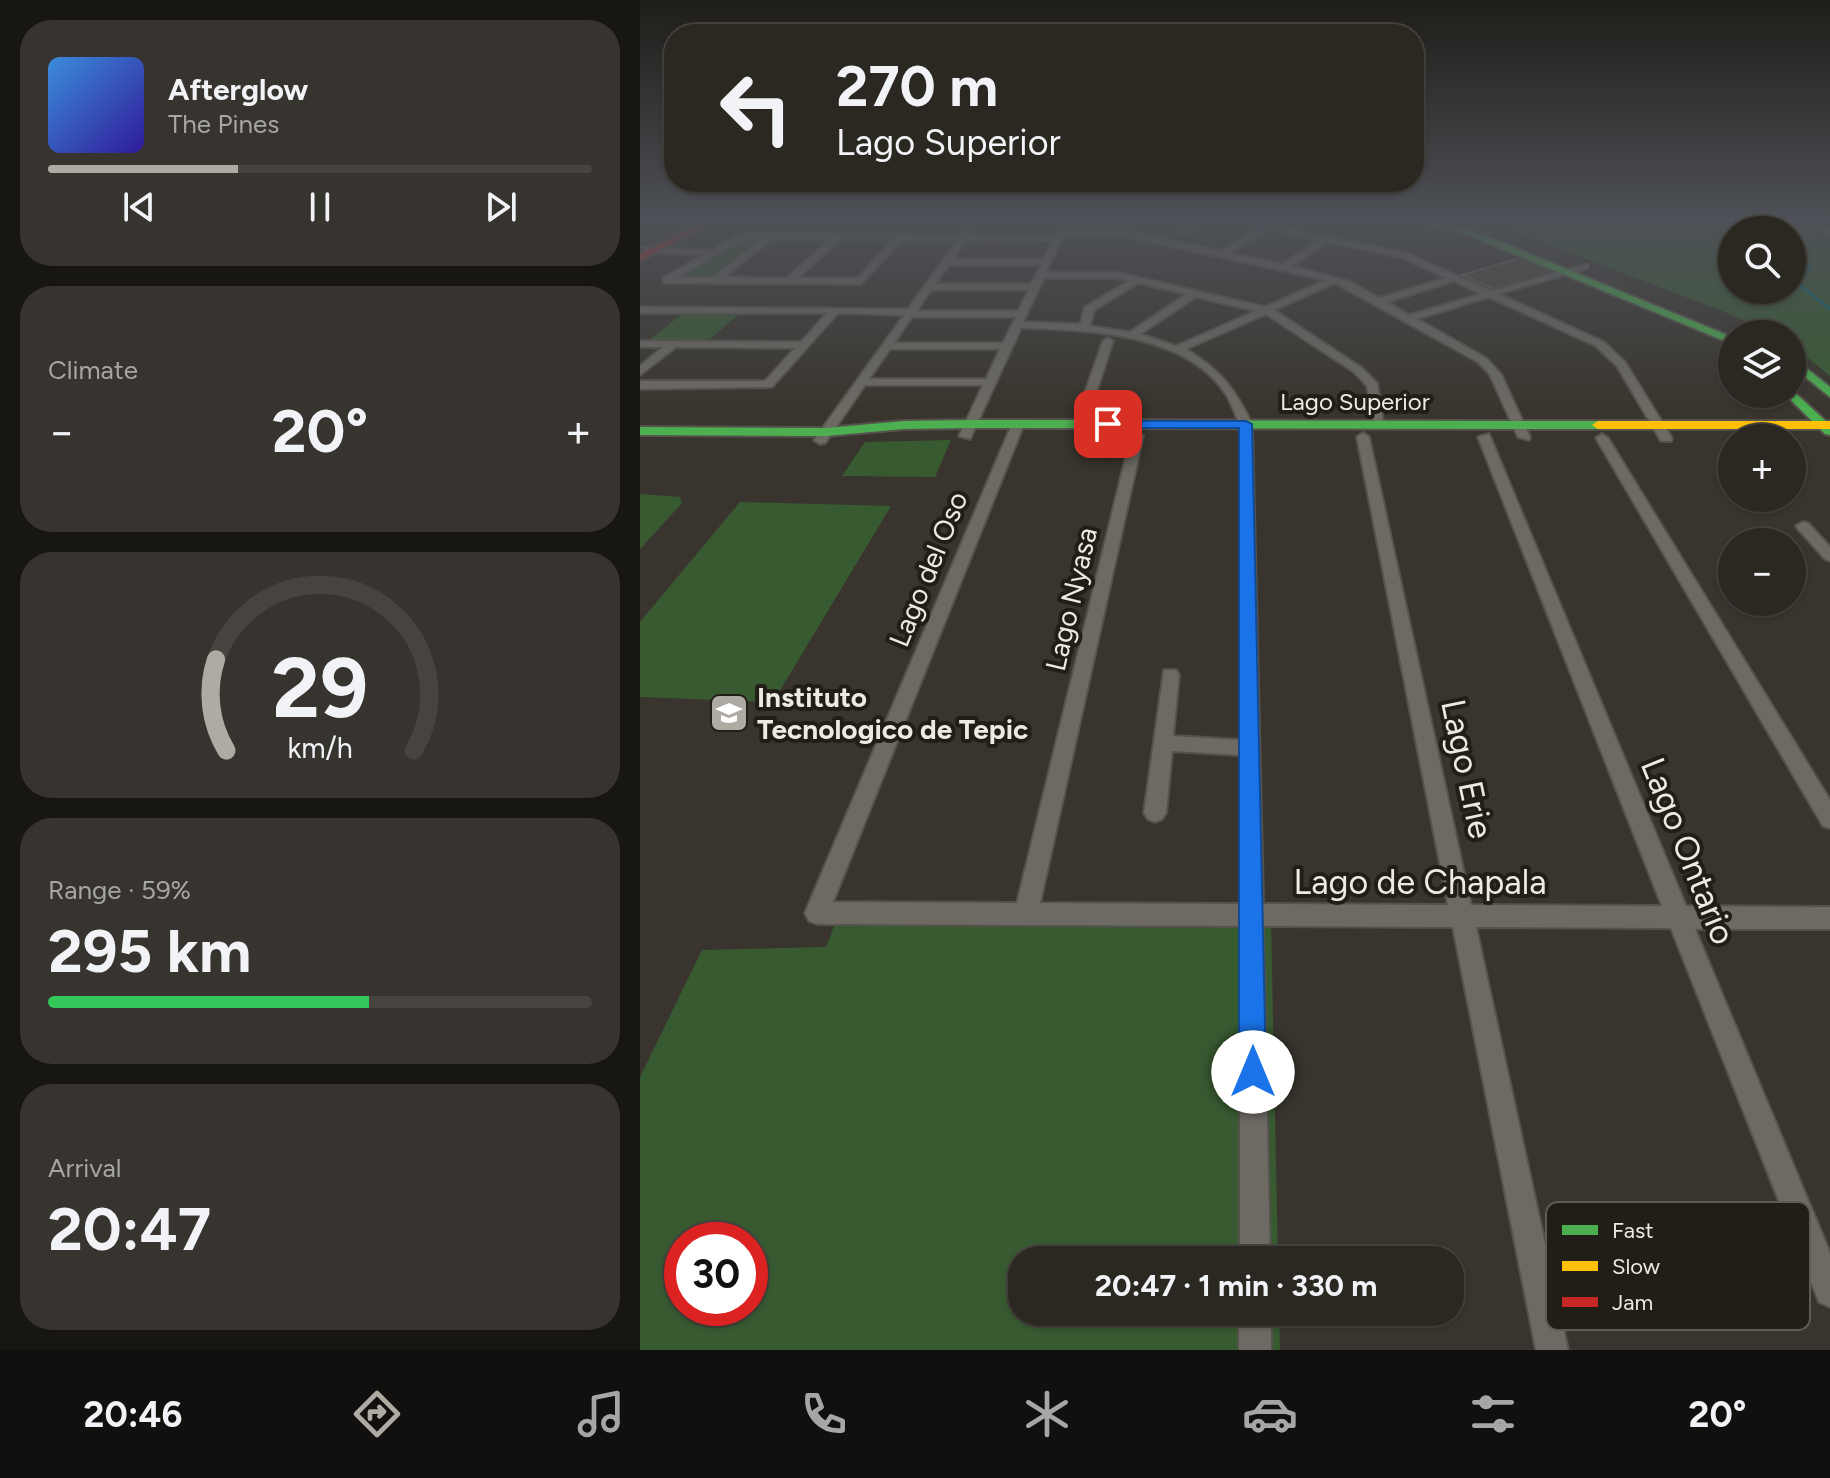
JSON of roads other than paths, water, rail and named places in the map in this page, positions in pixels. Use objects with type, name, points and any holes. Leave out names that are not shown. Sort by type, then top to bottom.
[{"type":"street","points":[[823,436],[932,283]]},
{"type":"street","points":[[968,430],[1036,283]]},
{"type":"street","points":[[1084,328],[1089,309],[1131,283]]},
{"type":"street","points":[[1154,283],[1267,310]]},
{"type":"street","points":[[1178,349],[1327,283]]},
{"type":"street","points":[[1340,283],[1379,301],[1482,360],[1495,374],[1520,431]]},
{"type":"street","points":[[1379,301],[1438,283]]},
{"type":"street","points":[[1466,283],[1600,344],[1621,364],[1663,432]]},
{"type":"street","points":[[1409,318],[1528,283]]},
{"type":"street","points":[[1592,283],[1718,335]]},
{"type":"street","points":[[1627,283],[1719,320]]},
{"type":"street","points":[[929,287],[1034,287]]},
{"type":"street","points":[[1132,335],[1195,293]]},
{"type":"street","points":[[640,310],[906,311],[909,314],[1019,320],[1084,328],[1132,335],[1178,349],[1223,383],[1234,396],[1246,430],[1255,1246]]},
{"type":"street","points":[[640,385],[768,385],[835,310]]},
{"type":"street","name":"Lago Erie","points":[[1267,310],[1358,370],[1373,385],[1372,431],[1462,916],[1546,1321]]},
{"type":"street","points":[[1080,424],[1108,341]]},
{"type":"street","points":[[640,344],[804,345]]},
{"type":"street","points":[[640,360],[659,345]]},
{"type":"street","points":[[640,372],[672,345]]},
{"type":"street","points":[[887,346],[1007,346]]},
{"type":"street","points":[[1806,372],[1830,393]]},
{"type":"street","points":[[861,382],[990,382]]},
{"type":"street","points":[[1806,408],[1828,430]]},
{"type":"street","name":"Lago Superior","points":[[1016,430],[1080,424],[1246,430],[1828,430]]},
{"type":"street","name":"Lago Superior","points":[[640,439],[823,436],[904,425],[1137,436],[1246,430]]},
{"type":"street","name":"Lago del Oso","points":[[817,913],[1016,430]]},
{"type":"street","name":"Lago Superior","points":[[640,431],[823,436]]},
{"type":"street","name":"Lago Superior","points":[[1372,431],[1484,437],[1520,431],[1602,438],[1663,432]]},
{"type":"street","name":"Lago Nyasa","points":[[1026,914],[1137,436]]},
{"type":"street","name":"Lago Ontario","points":[[1484,437],[1794,1202]]},
{"type":"street","points":[[1602,438],[1830,819]]},
{"type":"street","points":[[1803,526],[1830,556]]},
{"type":"street","points":[[1155,813],[1170,675]]},
{"type":"street","points":[[1162,743],[1250,748]]},
{"type":"street","name":"Lago de Chapala","points":[[817,913],[1830,918]]},
{"type":"street","name":"Lago Ontario","points":[[1810,1242],[1830,1291]]},
{"type":"street","points":[[1255,1326],[1255,1350]]},
{"type":"street","name":"Lago Erie","points":[[1548,1330],[1552,1350]]},
{"type":"waterway","points":[[1797,283],[1830,309]]},
{"type":"place","name":"Instituto Tecnologico de Tepic","points":[[729,713]]}]
